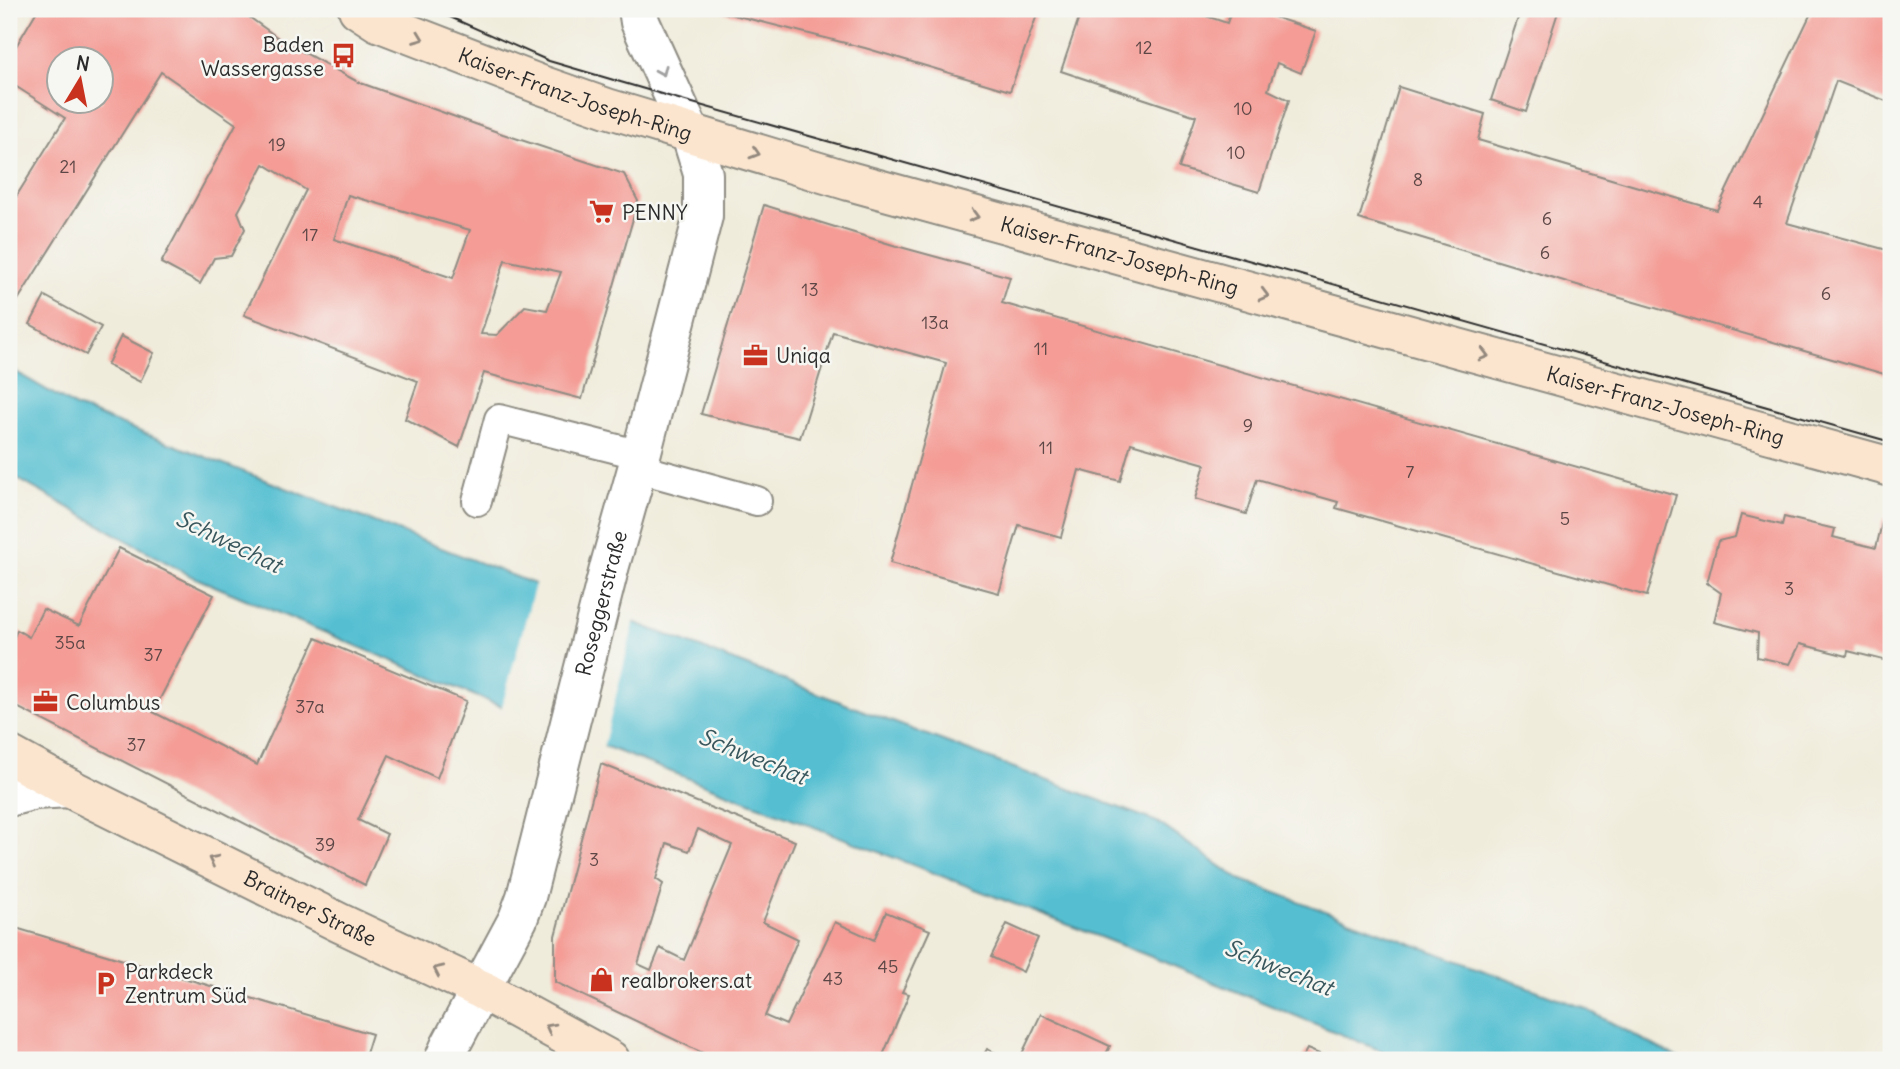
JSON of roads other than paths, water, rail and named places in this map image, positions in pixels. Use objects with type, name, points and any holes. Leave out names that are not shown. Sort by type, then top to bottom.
[{"type":"street","name":"Kaiser-Franz-Joseph-Ring","points":[[358,9],[378,22],[541,85],[607,108],[849,181],[1891,467]]},
{"type":"street","name":"Roseggerstraße","points":[[444,1060],[518,919],[526,897],[610,565],[703,216],[703,174],[690,132],[640,22],[638,9]]},
{"type":"street","name":"Braitner Straße","points":[[9,755],[69,788],[340,923],[480,989],[610,1060]]},
{"type":"street","points":[[9,797],[35,790],[69,788]]},
{"type":"lane","points":[[477,501],[499,419],[757,501]]},
{"type":"water","name":"Schwechat","points":[[9,368],[76,407],[1157,822],[1239,879],[1584,1008],[1681,1060],[1404,1060],[1149,956],[490,702],[191,576],[9,474]]},
{"type":"tram line","points":[[432,9],[549,61],[1891,442]]},
{"type":"place","name":"Baden Wassergasse","points":[[344,56]]},
{"type":"place","name":"PENNY","points":[[602,212]]},
{"type":"place","name":"Uniqa","points":[[756,355]]},
{"type":"place","name":"Columbus","points":[[46,702]]},
{"type":"place","name":"realbrokers.at","points":[[601,980]]},
{"type":"place","name":"Parkdeck Zentrum Süd","points":[[105,983]]}]
